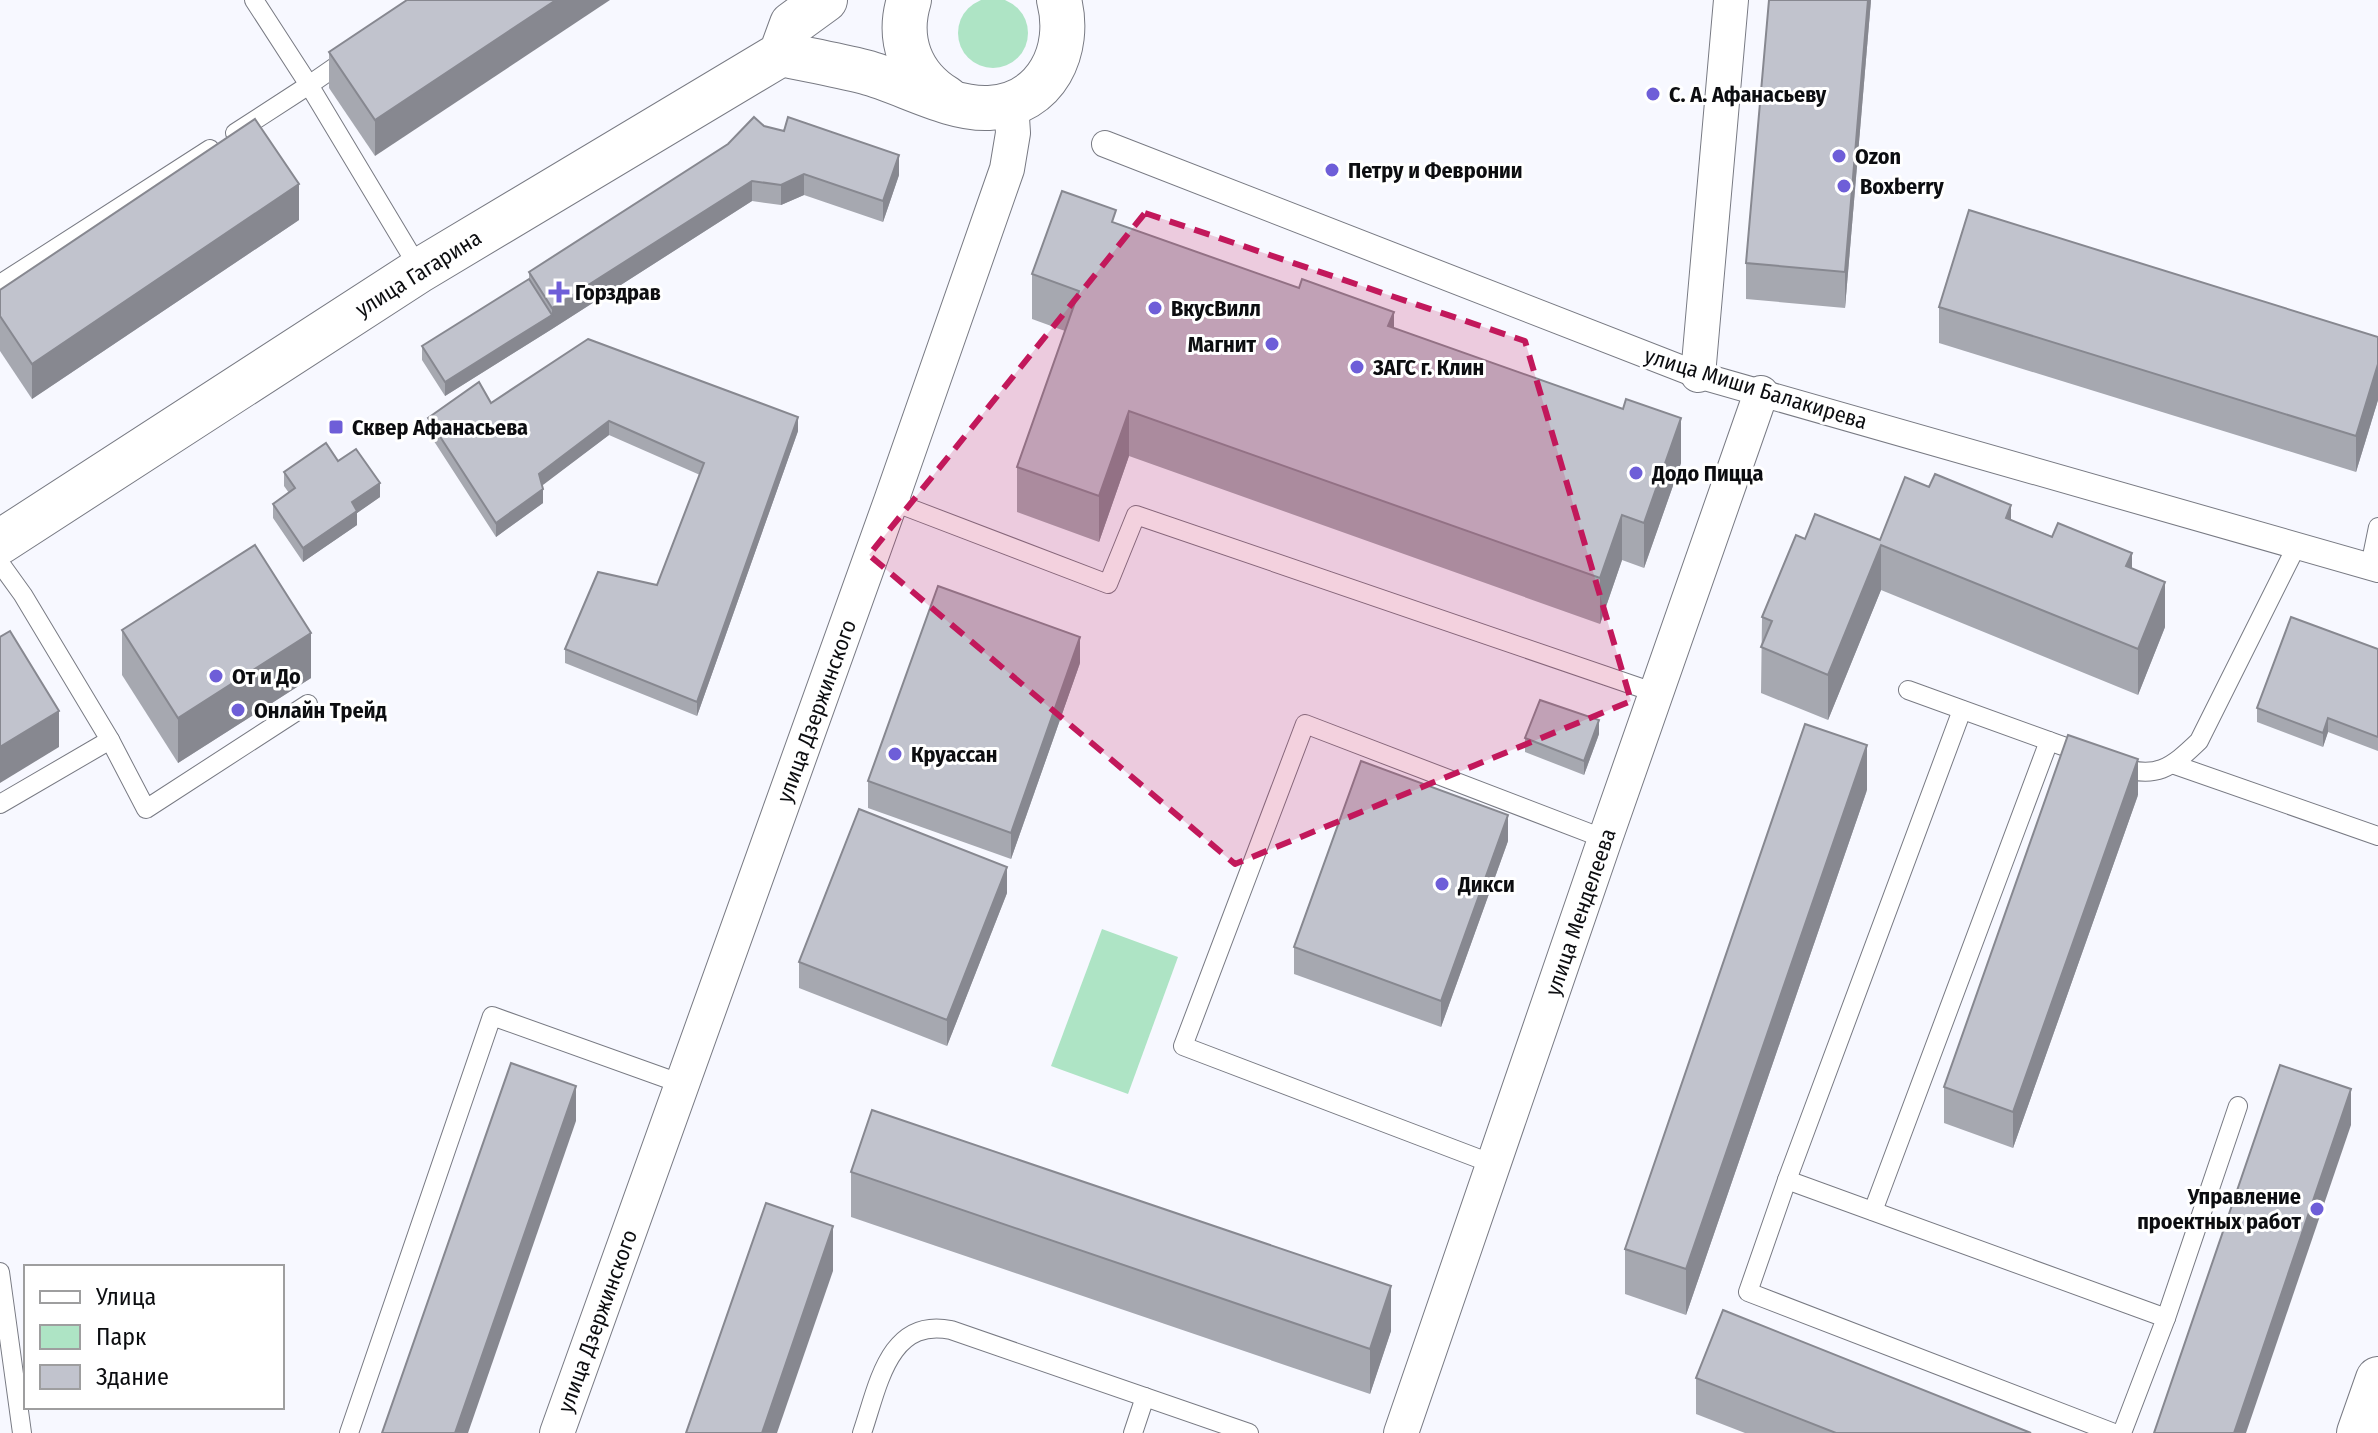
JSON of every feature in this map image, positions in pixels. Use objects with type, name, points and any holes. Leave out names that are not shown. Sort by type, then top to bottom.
[{"type":"street","points":[[825,0],[792,24],[781,54],[864,71],[971,107],[991,108],[1027,95],[1052,70],[1060,53],[1068,12]]},
{"type":"street","points":[[909,0],[904,16],[904,37],[909,57],[919,75],[933,90],[951,101]]},
{"type":"street","points":[[1698,375],[1731,0]]},
{"type":"street","name":"улица Гагарина","points":[[0,542],[420,270],[781,54]]},
{"type":"street","name":"улица Дзержинского","points":[[557,1433],[1007,169],[1013,133],[1011,103]]},
{"type":"street","name":"улица Миши Балакирева","points":[[1105,144],[1698,375],[2374,568]]},
{"type":"street","name":"улица Менделеева","points":[[1401,1433],[1761,393]]},
{"type":"street","points":[[2359,1433],[2376,1389]]},
{"type":"lane","points":[[254,0],[420,270]]},
{"type":"lane","points":[[0,284],[358,51]]},
{"type":"lane","points":[[891,501],[1108,584],[1136,515],[1656,693]]},
{"type":"lane","points":[[2374,568],[2378,527]]},
{"type":"lane","points":[[1908,690],[2126,769],[2152,773],[2175,765],[2199,741],[2297,545]]},
{"type":"lane","points":[[0,563],[23,595],[110,740],[146,809],[308,704]]},
{"type":"lane","points":[[1962,710],[1748,1292],[2114,1433]]},
{"type":"lane","points":[[1493,1164],[1183,1046],[1305,724],[1605,839]]},
{"type":"lane","points":[[0,804],[110,740]]},
{"type":"lane","points":[[1873,1211],[2049,741]]},
{"type":"lane","points":[[2175,765],[2378,836]]},
{"type":"lane","points":[[349,1433],[492,1016],[682,1084]]},
{"type":"lane","points":[[2122,1433],[2166,1318],[2238,1106]]},
{"type":"lane","points":[[1787,1180],[2166,1318]]},
{"type":"lane","points":[[0,1272],[22,1433]]},
{"type":"lane","points":[[862,1433],[888,1360],[905,1337],[920,1329],[935,1327],[1249,1433]]},
{"type":"lane","points":[[1133,1433],[1145,1397]]},
{"type":"highlighted area","points":[[1145,213],[1525,341],[1631,701],[1235,864],[869,555]]},
{"type":"green space","points":[[982,-1],[1007,0],[1018,8],[1028,26],[1028,40],[1022,53],[1000,68],[986,68],[973,62],[958,40],[960,19],[968,8]]},
{"type":"green space","points":[[1102,929],[1178,957],[1128,1094],[1051,1066]]},
{"type":"building","points":[[407,0],[556,0],[375,120],[329,52]]},
{"type":"building","points":[[1769,0],[1868,0],[1845,272],[1746,263]]},
{"type":"building","points":[[754,117],[764,126],[784,131],[788,117],[899,155],[883,201],[804,174],[781,185],[752,181],[552,308],[529,272],[728,144]]},
{"type":"building","points":[[255,119],[299,184],[32,364],[0,316],[0,290]]},
{"type":"building","points":[[1062,191],[1116,210],[1112,222],[1299,288],[1302,279],[1394,312],[1388,326],[1623,409],[1626,399],[1681,418],[1644,523],[1622,515],[1600,578],[1129,411],[1099,496],[1017,467],[1079,291],[1032,274]]},
{"type":"building","points":[[1969,210],[2378,337],[2378,364],[2356,436],[1939,307]]},
{"type":"building","points":[[529,279],[552,315],[445,382],[422,346]]},
{"type":"building","points":[[588,339],[798,417],[697,702],[565,649],[598,572],[657,585],[704,463],[609,421],[539,474],[543,489],[496,523],[428,418],[479,382],[491,403]]},
{"type":"building","points":[[326,443],[338,461],[356,449],[380,483],[352,502],[357,511],[303,548],[273,504],[295,488],[284,472]]},
{"type":"building","points":[[1935,474],[2011,505],[2006,518],[2052,537],[2058,523],[2132,553],[2126,566],[2165,582],[2138,649],[1881,545],[1828,675],[1761,647],[1772,621],[1762,617],[1796,535],[1805,539],[1815,514],[1880,540],[1905,477],[1929,487]]},
{"type":"building","points":[[255,545],[311,633],[178,718],[122,630]]},
{"type":"building","points":[[938,586],[1080,637],[1011,833],[868,781]]},
{"type":"building","points":[[2291,617],[2378,649],[2378,737],[2328,718],[2323,733],[2257,708]]},
{"type":"building","points":[[10,631],[59,711],[0,747],[0,637]]},
{"type":"building","points":[[1540,700],[1599,720],[1584,761],[1525,738]]},
{"type":"building","points":[[1805,724],[1867,745],[1686,1269],[1625,1249]]},
{"type":"building","points":[[2068,735],[2138,759],[2013,1112],[1944,1087]]},
{"type":"building","points":[[1361,761],[1508,815],[1441,1001],[1294,947]]},
{"type":"building","points":[[859,809],[1007,867],[947,1020],[799,962]]},
{"type":"building","points":[[511,1063],[576,1086],[455,1433],[382,1433]]},
{"type":"building","points":[[2280,1065],[2351,1089],[2234,1433],[2154,1433]]},
{"type":"building","points":[[872,1110],[1391,1286],[1370,1349],[851,1172]]},
{"type":"building","points":[[766,1203],[833,1226],[762,1433],[686,1433]]},
{"type":"building","points":[[1723,1310],[2031,1433],[1836,1433],[1696,1378]]},
{"type":"place","name":"С. А. Афанасьеву","points":[[1653,94]]},
{"type":"place","name":"Ozon","points":[[1839,156]]},
{"type":"place","name":"Петру и Февронии","points":[[1332,170]]},
{"type":"place","name":"Boxberry","points":[[1844,186]]},
{"type":"place","name":"Горздрав","points":[[559,292]]},
{"type":"place","name":"ВкусВилл","points":[[1155,308]]},
{"type":"place","name":"Магнит","points":[[1272,344]]},
{"type":"place","name":"ЗАГС г. Клин","points":[[1357,367]]},
{"type":"place","name":"Сквер Афанасьева","points":[[336,427]]},
{"type":"place","name":"Додо Пицца","points":[[1636,473]]},
{"type":"place","name":"От и До","points":[[216,676]]},
{"type":"place","name":"Онлайн Трейд","points":[[238,710]]},
{"type":"place","name":"Круассан","points":[[895,754]]},
{"type":"place","name":"Дикси","points":[[1442,884]]},
{"type":"place","name":"Управление проектных работ","points":[[2317,1209]]}]
